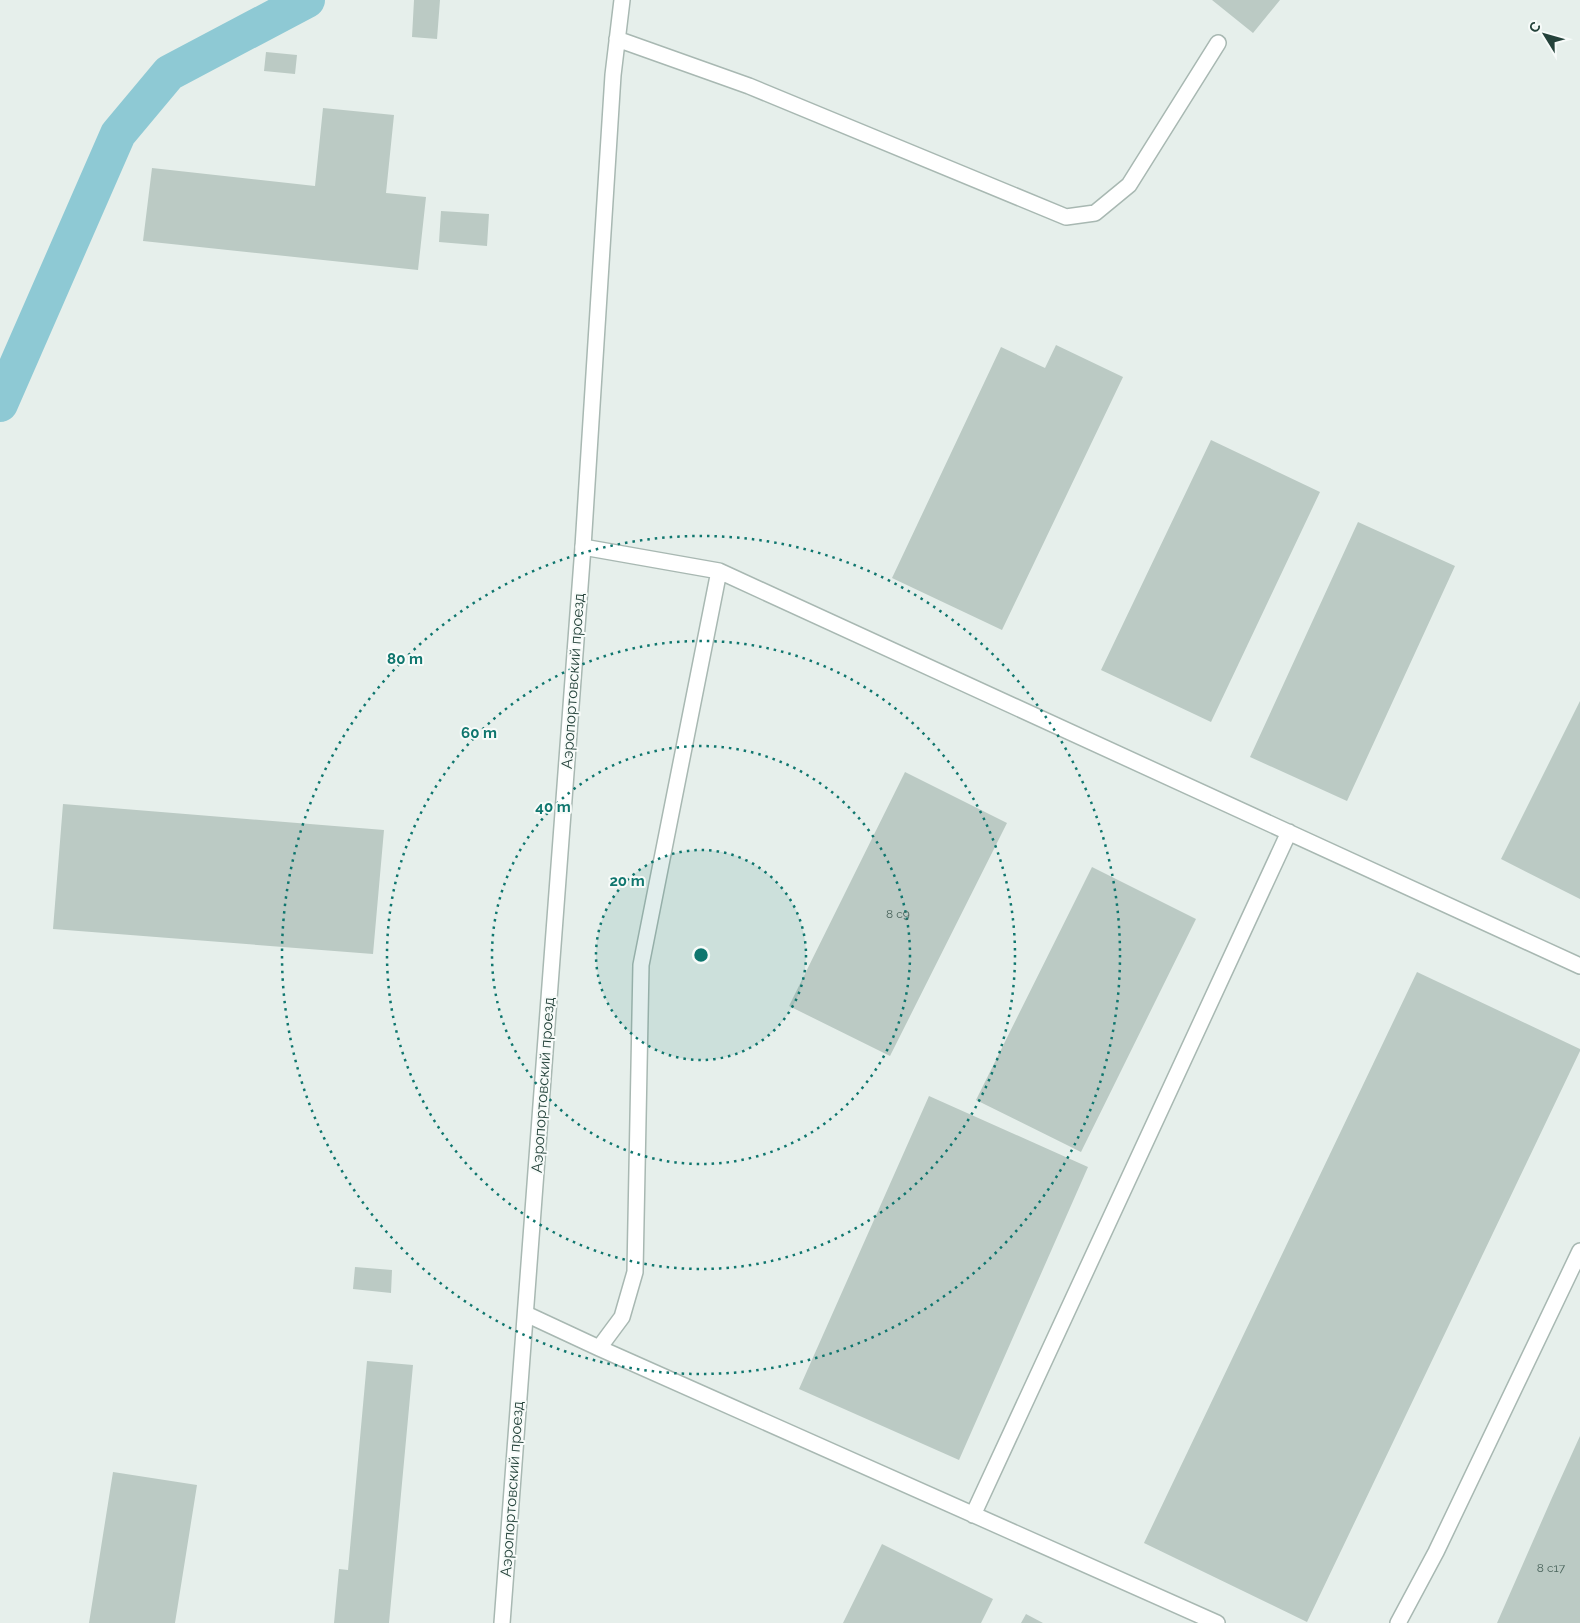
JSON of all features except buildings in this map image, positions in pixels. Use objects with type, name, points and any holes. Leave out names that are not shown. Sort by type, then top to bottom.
[{"type":"street","name":"Аэропортовский проезд","points":[[502,1623],[583,547],[612,94],[622,0]]},
{"type":"street","points":[[617,39],[749,86],[1066,217],[1095,213],[1129,185],[1218,43]]},
{"type":"street","points":[[583,547],[719,570],[1580,966]]},
{"type":"street","points":[[599,1348],[622,1317],[635,1272],[640,965],[719,570]]},
{"type":"street","points":[[973,1515],[1289,832]]},
{"type":"street","points":[[1398,1623],[1436,1552],[1580,1251]]},
{"type":"street","points":[[526,1314],[1217,1623]]},
{"type":"waterway","points":[[0,404],[118,134],[169,73],[307,0]]}]
